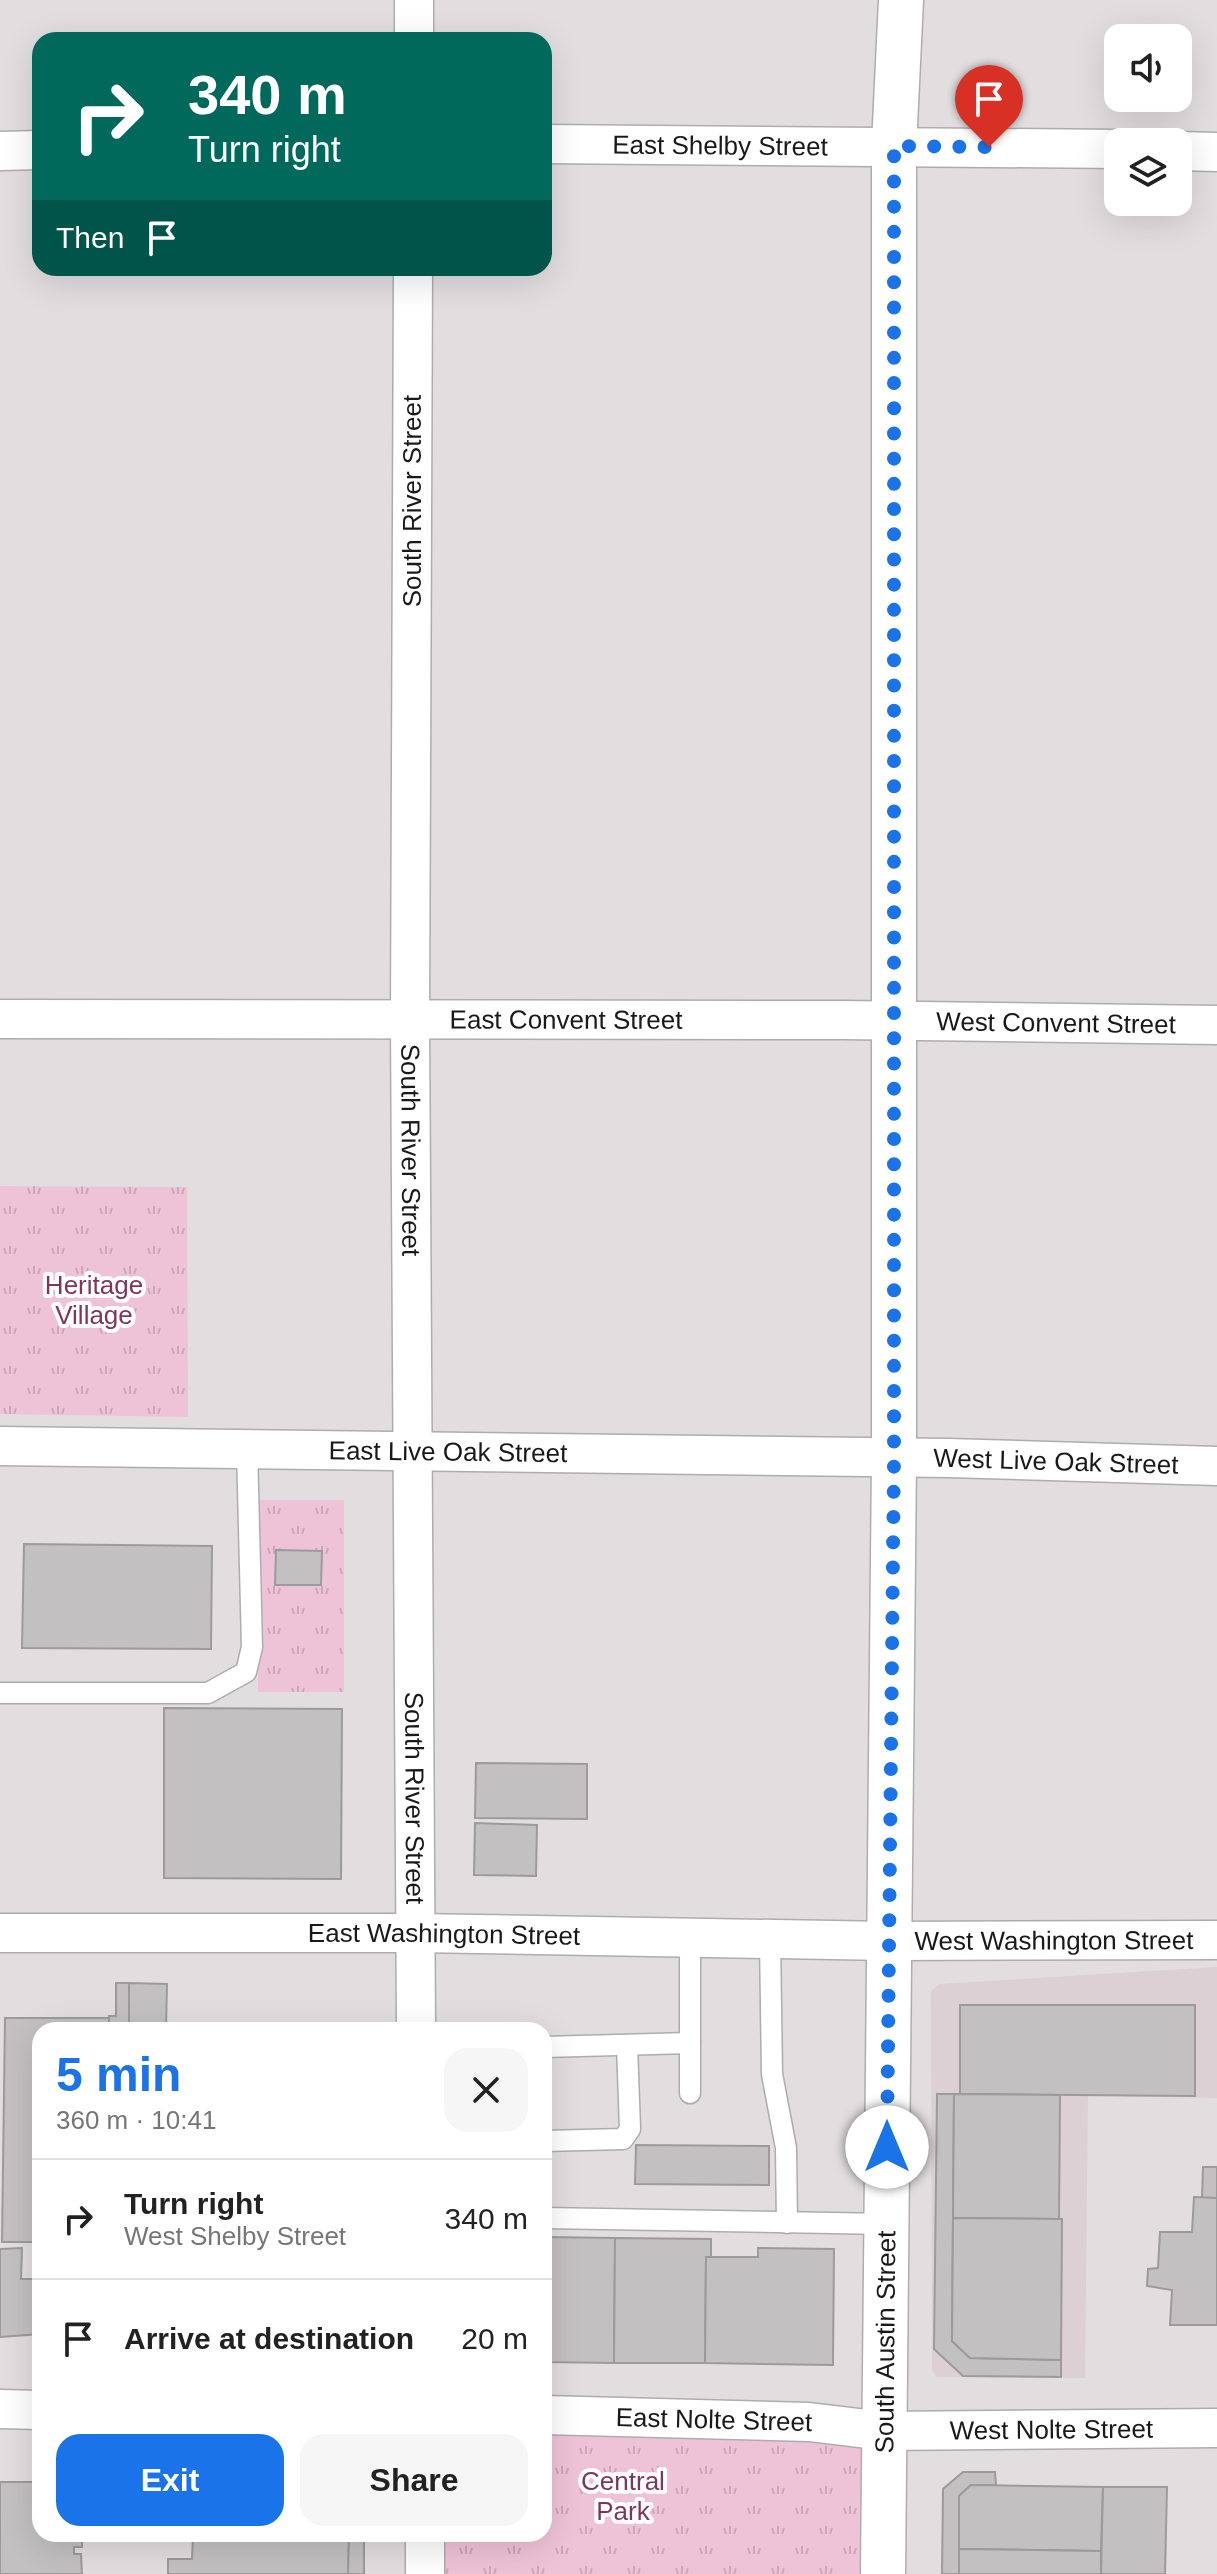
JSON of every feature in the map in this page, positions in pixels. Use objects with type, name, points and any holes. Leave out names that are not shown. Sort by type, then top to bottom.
[{"type":"main road","name":"South Austin Street","points":[[883,2574],[894,1458],[894,146],[901,0]]},
{"type":"street","points":[[414,0],[414,32]]},
{"type":"street","name":"East Shelby Street","points":[[552,144],[1104,149]]},
{"type":"street","points":[[0,151],[32,150]]},
{"type":"street","points":[[1192,151],[1217,152]]},
{"type":"street","name":"South River Street","points":[[413,276],[410,1020],[416,2022]]},
{"type":"street","name":"East Convent Street","points":[[0,1019],[893,1022]]},
{"type":"street","name":"West Convent Street","points":[[893,1022],[1217,1025]]},
{"type":"street","name":"East Live Oak Street","points":[[0,1446],[894,1458]]},
{"type":"street","name":"West Live Oak Street","points":[[894,1458],[1217,1466]]},
{"type":"street","name":"East Washington Street","points":[[0,1933],[415,1933],[889,1941]]},
{"type":"street","name":"West Washington Street","points":[[889,1941],[1217,1940]]},
{"type":"street","points":[[0,2409],[32,2410]]},
{"type":"street","name":"East Nolte Street","points":[[552,2415],[809,2422],[884,2431]]},
{"type":"street","name":"West Nolte Street","points":[[884,2431],[1217,2428]]},
{"type":"street","points":[[425,2542],[425,2574]]},
{"type":"lane","points":[[0,1693],[208,1693],[246,1672],[252,1647],[247,1448]]},
{"type":"lane","points":[[690,1937],[690,2093]]},
{"type":"lane","points":[[770,1939],[772,2074],[786,2148],[787,2223]]},
{"type":"lane","points":[[552,2047],[690,2043]]},
{"type":"lane","points":[[552,2141],[623,2139],[630,2129],[627,2045]]},
{"type":"lane","points":[[552,2218],[887,2224]]},
{"type":"shaded area","points":[[1217,1967],[1217,2098],[1088,2096],[1085,2378],[937,2377],[932,2370],[931,1991],[939,1984]]},
{"type":"green space","name":"Heritage Village","points":[[0,1186],[187,1187],[188,1417],[0,1414]]},
{"type":"green space","points":[[259,1500],[344,1500],[344,1692],[258,1692]]},
{"type":"green space","name":"Central Park","points":[[552,2415],[884,2431],[883,2574],[425,2574],[425,2542],[552,2542]]},
{"type":"building","points":[[24,1544],[212,1546],[211,1649],[22,1648]]},
{"type":"building","points":[[276,1550],[322,1551],[321,1585],[275,1585]]},
{"type":"building","points":[[164,1708],[342,1709],[341,1879],[164,1878]]},
{"type":"building","points":[[476,1763],[587,1764],[587,1819],[475,1818]]},
{"type":"building","points":[[475,1823],[537,1825],[536,1876],[474,1875]]},
{"type":"building","points":[[116,1983],[129,1983],[129,2022],[109,2022],[109,2016],[116,2016]]},
{"type":"building","points":[[129,1983],[167,1984],[166,2022],[129,2022]]},
{"type":"building","points":[[960,2005],[1195,2005],[1195,2096],[960,2094]]},
{"type":"building","points":[[5,2018],[109,2018],[109,2022],[32,2022],[32,2242],[2,2242]]},
{"type":"building","points":[[937,2094],[954,2094],[952,2341],[970,2358],[1061,2360],[1061,2377],[963,2376],[934,2349]]},
{"type":"building","points":[[954,2094],[1060,2095],[1059,2219],[953,2218]]},
{"type":"building","points":[[636,2145],[769,2146],[769,2185],[635,2184]]},
{"type":"building","points":[[1203,2167],[1217,2167],[1217,2198],[1202,2198]]},
{"type":"building","points":[[1194,2197],[1217,2198],[1217,2325],[1170,2325],[1172,2290],[1147,2286],[1148,2269],[1158,2268],[1160,2232],[1192,2232]]},
{"type":"building","points":[[953,2218],[1062,2219],[1061,2360],[970,2358],[952,2341]]},
{"type":"building","points":[[552,2237],[615,2238],[614,2363],[552,2362]]},
{"type":"building","points":[[615,2238],[711,2239],[711,2257],[706,2257],[705,2363],[614,2363]]},
{"type":"building","points":[[22,2248],[21,2279],[32,2279],[32,2335],[0,2337],[0,2249]]},
{"type":"building","points":[[758,2248],[834,2249],[833,2365],[705,2363],[706,2257],[758,2257]]},
{"type":"building","points":[[963,2472],[995,2472],[996,2485],[971,2485],[959,2496],[959,2574],[942,2574],[943,2489]]},
{"type":"building","points":[[0,2482],[32,2482],[32,2542],[82,2542],[82,2547],[74,2547],[74,2554],[81,2554],[82,2574],[0,2574]]},
{"type":"building","points":[[971,2485],[1103,2487],[1101,2551],[959,2549],[959,2496]]},
{"type":"building","points":[[1103,2487],[1167,2487],[1165,2574],[1101,2574]]},
{"type":"building","points":[[193,2542],[349,2542],[348,2574],[168,2574],[168,2559],[192,2559]]},
{"type":"building","points":[[349,2542],[364,2542],[364,2574],[348,2574]]},
{"type":"building","points":[[959,2549],[1101,2551],[1101,2574],[959,2574]]},
{"type":"route","points":[[887,2147],[894,1458],[894,146],[989,147]]}]
